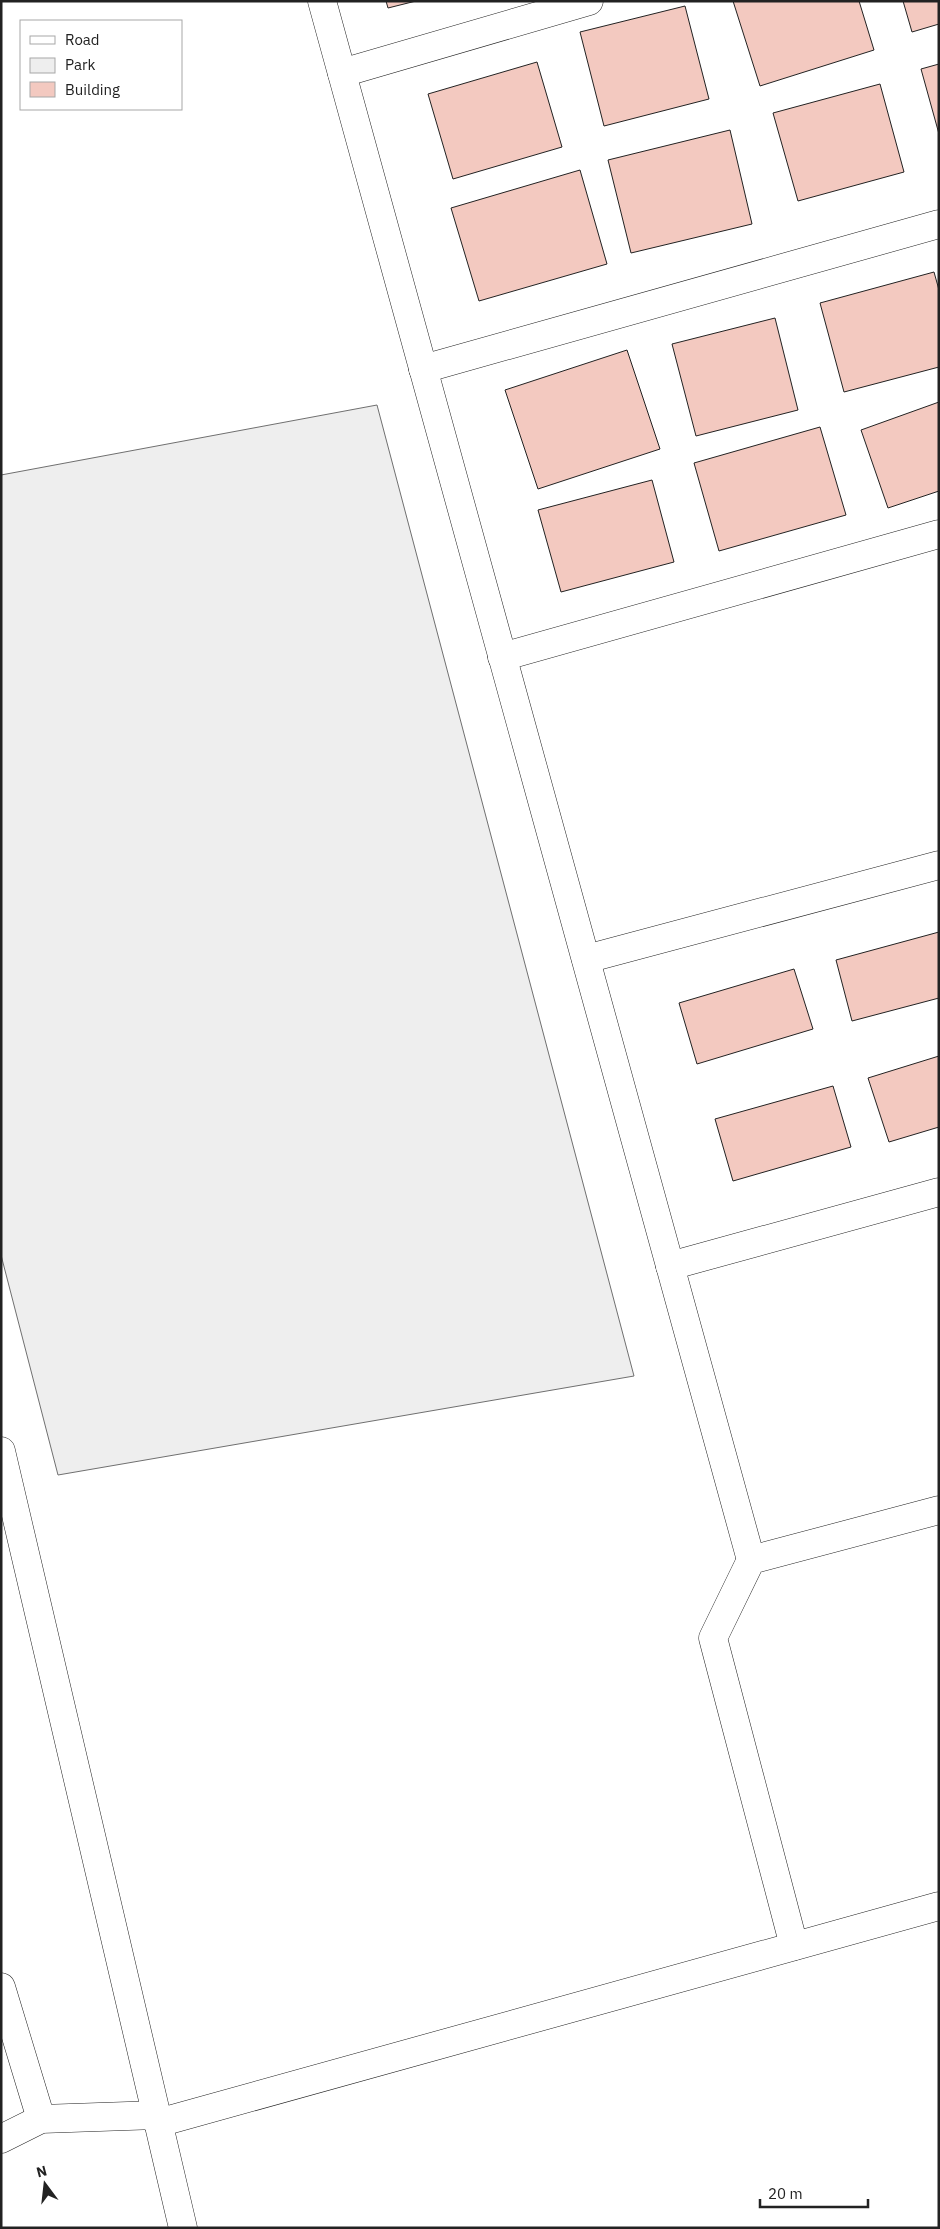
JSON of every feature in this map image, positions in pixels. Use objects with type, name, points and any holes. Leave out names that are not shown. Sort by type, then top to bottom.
[{"type":"street","points":[[322,1],[751,1560],[713,1638],[794,1946]]},
{"type":"street","points":[[342,73],[589,1]]},
{"type":"street","points":[[423,370],[939,224]]},
{"type":"street","points":[[502,657],[939,534]]},
{"type":"street","points":[[586,959],[939,865]]},
{"type":"street","points":[[670,1266],[939,1192]]},
{"type":"street","points":[[1,1451],[183,2228]]},
{"type":"street","points":[[751,1560],[939,1510]]},
{"type":"street","points":[[1,2140],[41,2119],[157,2119],[939,1906]]},
{"type":"street","points":[[1,1987],[41,2119]]},
{"type":"green space","points":[[377,405],[634,1376],[58,1475],[1,1255],[1,475]]},
{"type":"building","points":[[386,1],[416,1],[388,8]]},
{"type":"building","points":[[733,1],[859,1],[874,50],[760,86]]},
{"type":"building","points":[[903,1],[939,1],[939,24],[912,32]]},
{"type":"building","points":[[685,6],[709,99],[604,126],[580,32]]},
{"type":"building","points":[[537,62],[562,147],[453,179],[428,94]]},
{"type":"building","points":[[939,64],[939,134],[921,69]]},
{"type":"building","points":[[880,84],[904,172],[798,201],[773,113]]},
{"type":"building","points":[[730,130],[752,224],[631,253],[608,160]]},
{"type":"building","points":[[580,170],[607,264],[479,301],[451,208]]},
{"type":"building","points":[[934,272],[939,290],[939,367],[844,392],[820,303]]},
{"type":"building","points":[[775,318],[798,410],[696,436],[672,344]]},
{"type":"building","points":[[627,350],[660,449],[538,489],[505,390]]},
{"type":"building","points":[[939,402],[939,491],[888,508],[861,430]]},
{"type":"building","points":[[820,427],[846,515],[719,551],[694,463]]},
{"type":"building","points":[[652,480],[674,562],[561,592],[538,510]]},
{"type":"building","points":[[939,932],[939,998],[852,1021],[836,960]]},
{"type":"building","points":[[794,969],[813,1029],[697,1064],[679,1003]]},
{"type":"building","points":[[939,1056],[939,1127],[889,1142],[868,1078]]},
{"type":"building","points":[[833,1086],[851,1147],[733,1181],[715,1119]]}]
